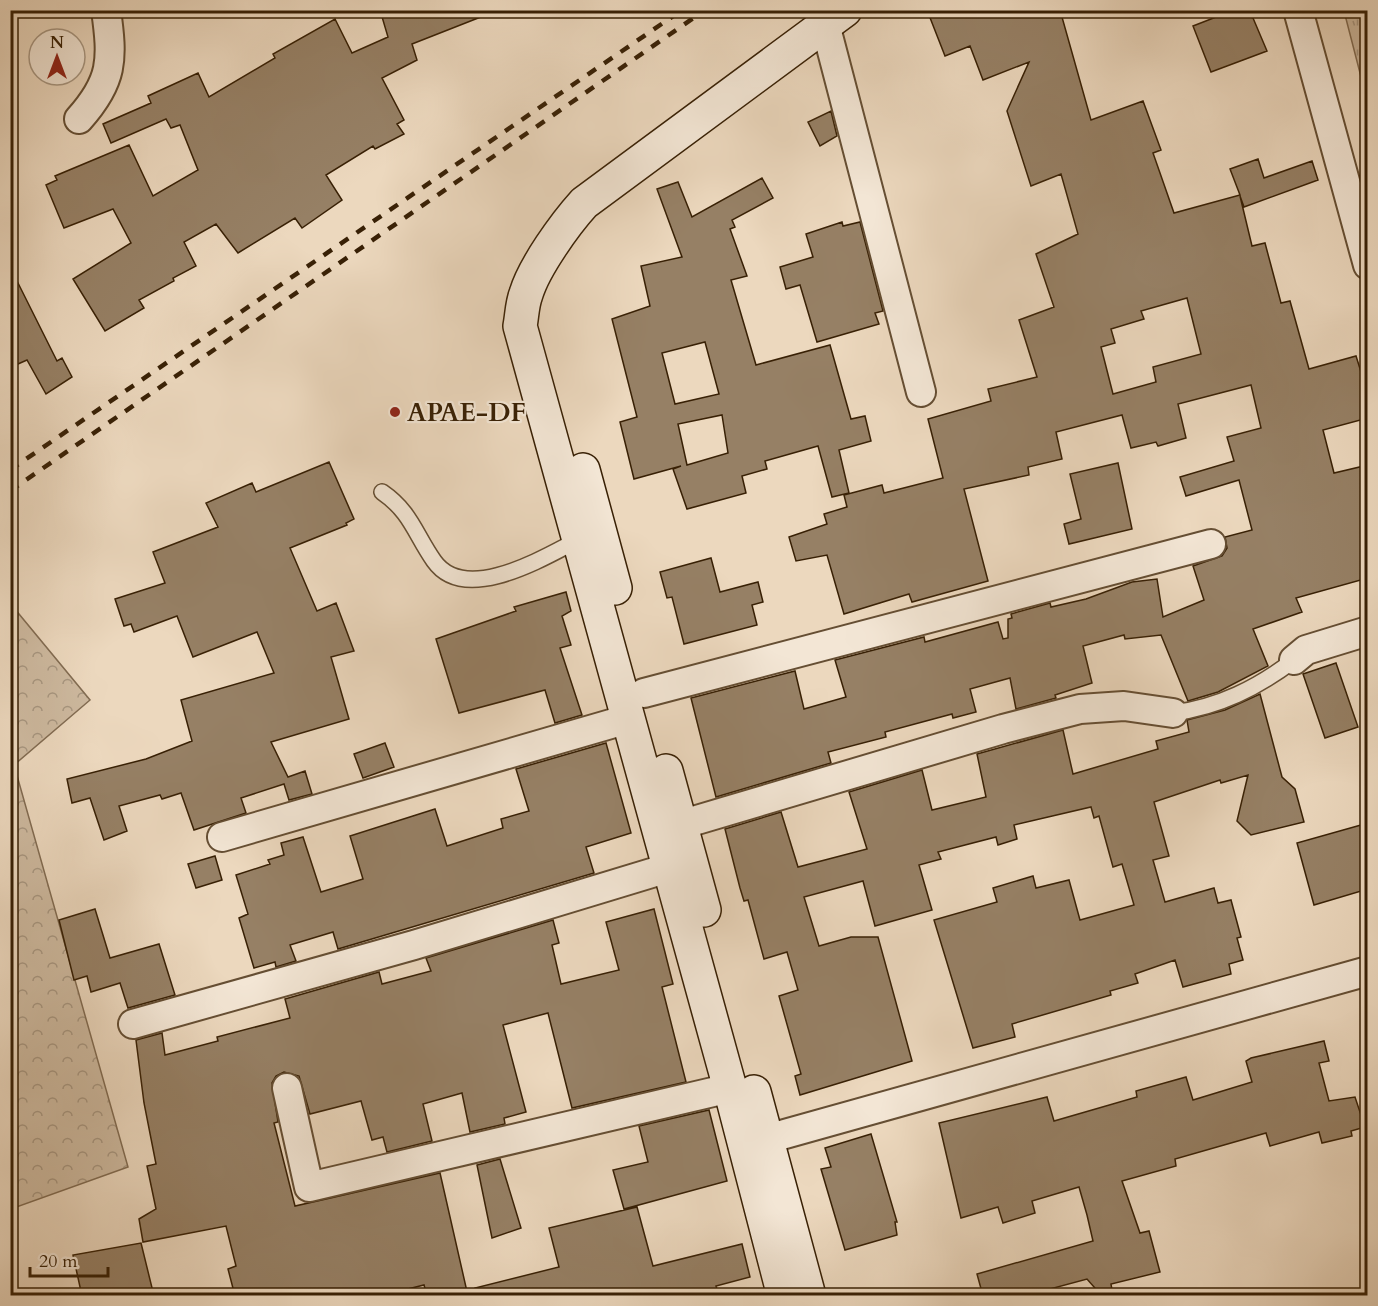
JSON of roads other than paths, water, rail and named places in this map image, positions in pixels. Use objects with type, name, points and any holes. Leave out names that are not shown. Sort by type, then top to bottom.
[{"type":"street","points":[[79,119],[98,98],[106,76],[111,49],[106,10]]},
{"type":"street","points":[[1298,10],[1368,265]]},
{"type":"street","points":[[809,1296],[680,825],[578,540],[520,326],[525,295],[535,273],[565,224],[601,188],[835,17],[921,392]]},
{"type":"street","points":[[549,253],[548,272],[543,292],[543,325],[636,706],[668,868],[730,1088],[784,1296]]},
{"type":"street","points":[[222,837],[636,706],[1211,544]]},
{"type":"street","points":[[1294,660],[1306,650],[1368,631]]},
{"type":"street","points":[[680,825],[1070,711],[1124,706],[1173,713]]},
{"type":"street","points":[[133,1024],[426,942],[668,868]]},
{"type":"street","points":[[766,1139],[1368,971]]},
{"type":"street","points":[[287,1088],[309,1186],[730,1088]]},
{"type":"lane","points":[[382,492],[397,502],[410,518],[435,562],[443,571],[459,579],[473,581],[493,577],[543,558],[578,540]]},
{"type":"lane","points":[[1173,713],[1231,699],[1269,679],[1294,660]]},
{"type":"railway","points":[[10,470],[682,10]]},
{"type":"railway","points":[[10,491],[705,10]]},
{"type":"railway","points":[[1366,10],[1368,15]]},
{"type":"place","name":"APAE-DF","points":[[395,412]]}]
